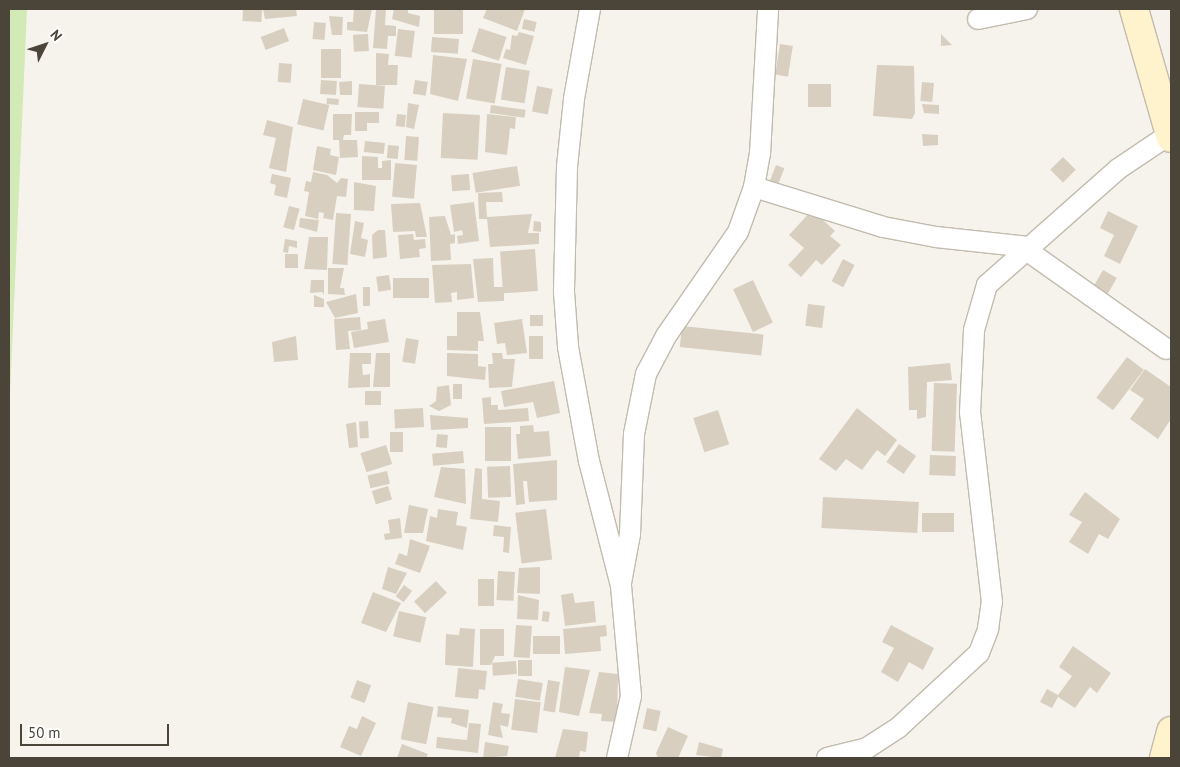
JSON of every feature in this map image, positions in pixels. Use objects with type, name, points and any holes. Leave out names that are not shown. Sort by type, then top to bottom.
[{"type":"main road","points":[[1134,9],[1171,136]]},
{"type":"main road","points":[[1164,758],[1171,731]]},
{"type":"street","points":[[590,9],[574,98],[568,158],[564,292],[568,347],[589,461],[620,586],[631,696],[617,758]]},
{"type":"street","points":[[620,586],[630,534],[634,434],[646,374],[666,336],[738,232],[754,187],[760,154],[768,9]]},
{"type":"street","points":[[978,19],[1028,9]]},
{"type":"street","points":[[827,758],[867,748],[898,728],[979,653],[988,629],[992,602],[973,459],[971,363],[974,330],[987,285],[1118,169],[1171,136]]},
{"type":"street","points":[[754,187],[883,227],[936,237],[1027,248],[1166,349]]},
{"type":"green space","points":[[9,9],[27,9],[9,418]]},
{"type":"building","points":[[243,9],[262,10],[261,22],[242,21]]},
{"type":"building","points":[[263,9],[296,9],[297,16],[265,19]]},
{"type":"building","points":[[354,9],[372,9],[367,32],[347,30],[347,22],[353,22]]},
{"type":"building","points":[[376,9],[386,9],[385,25],[396,26],[396,36],[388,36],[387,49],[373,48]]},
{"type":"building","points":[[394,9],[408,9],[408,13],[420,16],[419,27],[392,19]]},
{"type":"building","points":[[434,9],[463,9],[463,34],[434,34]]},
{"type":"building","points":[[487,9],[525,9],[517,31],[483,18]]},
{"type":"building","points":[[329,16],[343,17],[342,35],[332,35]]},
{"type":"building","points":[[524,19],[537,22],[534,32],[522,29]]},
{"type":"building","points":[[314,22],[326,23],[324,40],[313,39]]},
{"type":"building","points":[[284,28],[289,41],[266,50],[261,37]]},
{"type":"building","points":[[479,28],[507,37],[499,61],[471,52]]},
{"type":"building","points":[[398,29],[415,31],[412,58],[395,56]]},
{"type":"building","points":[[519,32],[534,36],[526,65],[503,58],[506,49],[510,50],[512,35],[517,36]]},
{"type":"building","points":[[368,34],[369,51],[354,52],[353,35]]},
{"type":"building","points":[[941,34],[952,45],[941,46]]},
{"type":"building","points":[[432,37],[459,39],[458,54],[431,52]]},
{"type":"building","points":[[780,44],[793,46],[788,77],[775,75]]},
{"type":"building","points":[[321,49],[341,49],[341,78],[321,78]]},
{"type":"building","points":[[376,53],[389,54],[388,65],[398,65],[397,85],[376,85]]},
{"type":"building","points":[[433,55],[467,59],[458,101],[430,94]]},
{"type":"building","points":[[473,59],[502,64],[495,103],[466,98]]},
{"type":"building","points":[[279,63],[292,64],[291,83],[278,82]]},
{"type":"building","points":[[877,65],[914,66],[915,113],[912,119],[873,116]]},
{"type":"building","points":[[506,67],[530,71],[525,103],[501,100]]},
{"type":"building","points":[[321,80],[337,81],[336,95],[320,94]]},
{"type":"building","points":[[415,80],[428,82],[426,96],[413,94]]},
{"type":"building","points":[[352,81],[352,95],[340,95],[339,82]]},
{"type":"building","points":[[922,82],[934,83],[932,102],[920,101]]},
{"type":"building","points":[[359,84],[385,86],[383,109],[357,107]]},
{"type":"building","points":[[808,84],[831,84],[831,107],[808,107]]},
{"type":"building","points":[[537,86],[553,89],[548,115],[532,112]]},
{"type":"building","points":[[327,98],[339,99],[338,105],[326,104]]},
{"type":"building","points":[[303,99],[329,105],[323,130],[297,124]]},
{"type":"building","points":[[408,103],[419,105],[414,129],[406,127]]},
{"type":"building","points":[[922,104],[939,105],[939,114],[924,113]]},
{"type":"building","points":[[491,105],[526,110],[525,118],[490,113]]},
{"type":"building","points":[[355,112],[367,112],[367,131],[355,131]]},
{"type":"building","points":[[367,112],[379,112],[379,123],[367,123]]},
{"type":"building","points":[[443,113],[480,115],[478,160],[441,158]]},
{"type":"building","points":[[333,114],[352,114],[351,135],[344,135],[343,140],[357,140],[358,157],[340,158],[339,140],[333,140]]},
{"type":"building","points":[[397,114],[406,115],[405,127],[396,126]]},
{"type":"building","points":[[487,114],[516,117],[515,129],[510,128],[507,155],[485,152]]},
{"type":"building","points":[[267,120],[293,127],[286,172],[269,168],[276,138],[263,135]]},
{"type":"building","points":[[922,134],[938,135],[938,145],[923,146]]},
{"type":"building","points":[[406,136],[419,137],[417,161],[404,160]]},
{"type":"building","points":[[365,141],[385,143],[384,154],[364,152]]},
{"type":"building","points":[[388,145],[399,146],[398,159],[387,158]]},
{"type":"building","points":[[317,146],[331,149],[330,155],[339,157],[336,175],[313,170]]},
{"type":"building","points":[[362,156],[378,157],[378,168],[382,168],[382,161],[391,160],[391,180],[362,180]]},
{"type":"building","points":[[1063,157],[1076,170],[1063,182],[1050,170]]},
{"type":"building","points":[[395,163],[417,165],[414,199],[392,197]]},
{"type":"building","points":[[776,165],[784,168],[778,184],[770,181]]},
{"type":"building","points":[[517,166],[520,186],[476,193],[473,173]]},
{"type":"building","points":[[313,172],[327,175],[337,183],[341,178],[348,179],[346,197],[337,196],[333,220],[323,218],[324,213],[319,212],[318,219],[305,216],[309,192],[304,191],[306,181],[311,182]]},
{"type":"building","points":[[272,174],[291,178],[287,198],[274,195],[276,185],[270,183]]},
{"type":"building","points":[[469,174],[470,190],[452,191],[451,175]]},
{"type":"building","points":[[354,182],[376,186],[374,211],[354,210]]},
{"type":"building","points":[[502,192],[503,202],[486,202],[487,217],[532,214],[528,233],[539,233],[539,244],[490,247],[487,219],[479,219],[478,193]]},
{"type":"building","points":[[474,202],[479,241],[458,244],[457,236],[463,235],[462,230],[454,232],[450,205]]},
{"type":"building","points":[[420,203],[427,237],[416,237],[415,231],[393,232],[391,204]]},
{"type":"building","points":[[289,206],[300,209],[294,230],[283,227]]},
{"type":"building","points":[[812,210],[835,231],[830,236],[841,245],[822,265],[816,260],[801,277],[788,265],[804,248],[789,235]]},
{"type":"building","points":[[1108,211],[1138,226],[1120,264],[1104,256],[1114,235],[1100,228]]},
{"type":"building","points":[[336,213],[351,214],[347,265],[332,264]]},
{"type":"building","points":[[445,216],[451,235],[455,234],[455,243],[450,244],[451,260],[431,261],[429,217]]},
{"type":"building","points":[[300,218],[319,220],[317,232],[299,227]]},
{"type":"building","points":[[355,221],[364,223],[361,238],[368,240],[365,257],[350,254]]},
{"type":"building","points":[[534,221],[541,222],[541,232],[533,231]]},
{"type":"building","points":[[378,230],[385,230],[387,257],[373,259],[372,235]]},
{"type":"building","points":[[413,234],[414,240],[425,239],[426,248],[419,249],[420,257],[400,259],[398,235]]},
{"type":"building","points":[[309,237],[328,237],[327,270],[304,269]]},
{"type":"building","points":[[285,239],[297,241],[297,248],[289,246],[288,253],[283,252]]},
{"type":"building","points":[[535,249],[538,291],[503,293],[500,251]]},
{"type":"building","points":[[285,254],[298,254],[298,268],[285,268]]},
{"type":"building","points":[[493,258],[494,287],[504,287],[504,301],[478,302],[473,259]]},
{"type":"building","points":[[843,259],[855,265],[843,287],[832,281]]},
{"type":"building","points":[[471,264],[474,298],[457,300],[457,292],[451,293],[452,302],[435,303],[432,265]]},
{"type":"building","points":[[328,268],[344,268],[340,288],[344,288],[345,295],[328,294]]},
{"type":"building","points":[[1103,270],[1117,278],[1105,299],[1091,291]]},
{"type":"building","points":[[389,275],[391,290],[378,292],[376,277]]},
{"type":"building","points":[[393,278],[429,278],[429,298],[393,298]]},
{"type":"building","points":[[311,280],[324,280],[324,295],[322,292],[310,293]]},
{"type":"building","points":[[753,280],[773,323],[753,332],[733,289]]},
{"type":"building","points":[[363,287],[370,287],[370,306],[363,306]]},
{"type":"building","points":[[356,294],[358,313],[335,318],[326,302]]},
{"type":"building","points":[[314,295],[324,299],[324,307],[314,307]]},
{"type":"building","points":[[808,304],[825,306],[822,328],[805,326]]},
{"type":"building","points":[[457,312],[480,312],[484,341],[478,341],[478,351],[447,350],[447,336],[457,336]]},
{"type":"building","points":[[530,315],[543,315],[543,326],[530,326]]},
{"type":"building","points":[[360,317],[361,330],[348,331],[350,349],[336,350],[334,319]]},
{"type":"building","points":[[385,319],[389,342],[354,348],[351,332],[368,329],[367,322]]},
{"type":"building","points":[[522,319],[527,353],[507,355],[505,343],[497,344],[494,323]]},
{"type":"building","points":[[682,326],[764,335],[761,355],[680,347]]},
{"type":"building","points":[[296,336],[298,360],[274,362],[272,342]]},
{"type":"building","points":[[529,336],[543,336],[543,359],[529,359]]},
{"type":"building","points":[[406,338],[419,340],[415,364],[402,362]]},
{"type":"building","points":[[350,353],[371,353],[371,364],[362,364],[363,375],[370,374],[370,387],[348,388]]},
{"type":"building","points":[[376,353],[390,353],[390,387],[373,387]]},
{"type":"building","points":[[447,353],[478,354],[478,366],[486,367],[485,380],[447,376]]},
{"type":"building","points":[[492,353],[502,353],[503,359],[515,359],[512,387],[489,388],[488,364],[493,364]]},
{"type":"building","points":[[1127,357],[1144,370],[1113,410],[1096,398]]},
{"type":"building","points":[[950,363],[952,380],[927,382],[926,417],[917,419],[917,410],[909,410],[908,367]]},
{"type":"building","points":[[1145,369],[1171,387],[1171,419],[1158,439],[1130,419],[1144,399],[1130,390]]},
{"type":"building","points":[[554,381],[560,413],[537,418],[533,402],[504,407],[501,391]]},
{"type":"building","points":[[934,383],[957,384],[955,452],[932,451]]},
{"type":"building","points":[[453,384],[462,384],[462,399],[453,399]]},
{"type":"building","points":[[449,385],[451,405],[439,411],[429,406],[436,401],[437,387]]},
{"type":"building","points":[[365,391],[381,391],[381,405],[365,405]]},
{"type":"building","points":[[491,397],[491,405],[498,405],[498,410],[528,408],[529,421],[484,424],[482,398]]},
{"type":"building","points":[[423,408],[424,427],[395,428],[394,410]]},
{"type":"building","points":[[857,408],[897,440],[885,456],[877,450],[862,470],[846,459],[836,471],[819,459]]},
{"type":"building","points":[[718,410],[729,444],[704,452],[693,418]]},
{"type":"building","points":[[430,415],[468,418],[468,428],[431,430]]},
{"type":"building","points":[[359,421],[368,421],[369,438],[360,438]]},
{"type":"building","points":[[356,422],[358,447],[349,448],[346,424]]},
{"type":"building","points":[[533,425],[534,432],[549,431],[551,456],[518,459],[516,434],[520,434],[520,426]]},
{"type":"building","points":[[485,427],[511,427],[511,461],[485,461]]},
{"type":"building","points":[[390,432],[403,432],[403,452],[390,452]]},
{"type":"building","points":[[437,434],[448,435],[447,448],[436,447]]},
{"type":"building","points":[[899,444],[916,456],[904,474],[886,462]]},
{"type":"building","points":[[386,445],[392,464],[367,472],[360,453]]},
{"type":"building","points":[[463,451],[464,463],[433,466],[432,454]]},
{"type":"building","points":[[930,455],[956,456],[955,476],[929,475]]},
{"type":"building","points":[[557,460],[557,500],[529,502],[527,481],[523,481],[525,504],[516,505],[513,464]]},
{"type":"building","points":[[510,466],[511,497],[488,498],[487,467]]},
{"type":"building","points":[[441,467],[465,469],[466,504],[434,497]]},
{"type":"building","points":[[475,468],[482,469],[482,499],[500,501],[498,522],[470,519]]},
{"type":"building","points":[[387,471],[390,484],[370,488],[368,475]]},
{"type":"building","points":[[388,486],[392,499],[376,504],[372,491]]},
{"type":"building","points":[[1085,492],[1120,519],[1108,539],[1099,534],[1088,554],[1069,542],[1082,522],[1069,515]]},
{"type":"building","points":[[823,497],[919,502],[917,533],[821,528]]},
{"type":"building","points":[[409,505],[428,509],[423,533],[404,533]]},
{"type":"building","points":[[438,509],[458,512],[456,525],[467,527],[463,550],[426,541],[430,516],[437,518]]},
{"type":"building","points":[[546,509],[552,560],[521,563],[515,513]]},
{"type":"building","points":[[922,513],[954,513],[954,532],[922,532]]},
{"type":"building","points":[[400,518],[402,538],[385,540],[384,534],[390,533],[388,520]]},
{"type":"building","points":[[494,525],[511,527],[509,553],[503,552],[504,537],[493,536]]},
{"type":"building","points":[[410,539],[430,546],[420,573],[395,564],[399,553],[407,556]]},
{"type":"building","points":[[388,567],[407,573],[396,594],[382,589]]},
{"type":"building","points":[[540,567],[540,594],[517,593],[519,568]]},
{"type":"building","points":[[498,571],[515,572],[513,601],[496,600]]},
{"type":"building","points":[[478,579],[494,579],[494,606],[478,606]]},
{"type":"building","points":[[436,581],[447,593],[425,613],[414,601]]},
{"type":"building","points":[[404,585],[412,591],[404,602],[396,596]]},
{"type":"building","points":[[373,592],[401,603],[386,632],[361,623]]},
{"type":"building","points":[[573,593],[575,603],[594,601],[596,622],[565,626],[561,595]]},
{"type":"building","points":[[518,595],[539,600],[538,620],[517,619]]},
{"type":"building","points":[[399,611],[426,617],[420,643],[393,636]]},
{"type":"building","points":[[543,611],[550,612],[549,622],[542,621]]},
{"type":"building","points":[[516,625],[532,626],[530,658],[514,657]]},
{"type":"building","points":[[606,625],[607,636],[600,637],[601,651],[565,654],[563,629]]},
{"type":"building","points":[[891,625],[934,648],[923,670],[909,662],[898,682],[881,672],[894,648],[882,642]]},
{"type":"building","points":[[460,628],[475,629],[473,667],[445,665],[446,634],[459,635]]},
{"type":"building","points":[[480,629],[504,629],[504,656],[495,656],[491,665],[480,665]]},
{"type":"building","points":[[533,636],[560,636],[560,654],[533,654]]},
{"type":"building","points":[[1073,646],[1111,673],[1097,693],[1090,687],[1075,708],[1058,697],[1052,708],[1040,702],[1047,689],[1058,695],[1072,676],[1059,667]]},
{"type":"building","points":[[518,660],[532,660],[532,676],[518,676]]},
{"type":"building","points":[[516,661],[517,674],[493,676],[492,663]]},
{"type":"building","points":[[565,667],[590,670],[579,716],[559,712]]},
{"type":"building","points":[[458,668],[487,671],[485,690],[479,689],[478,699],[455,697]]},
{"type":"building","points":[[599,672],[618,674],[617,722],[601,721],[602,714],[589,713]]},
{"type":"building","points":[[518,679],[543,683],[540,701],[515,697]]},
{"type":"building","points":[[357,680],[371,685],[365,703],[351,698]]},
{"type":"building","points":[[548,680],[560,682],[555,712],[543,711]]},
{"type":"building","points":[[515,699],[541,702],[537,733],[511,730]]},
{"type":"building","points":[[408,702],[434,707],[426,744],[401,739]]},
{"type":"building","points":[[493,702],[503,704],[501,713],[510,714],[508,727],[500,725],[503,738],[488,735]]},
{"type":"building","points":[[438,706],[469,710],[467,728],[451,723],[452,718],[437,717]]},
{"type":"building","points":[[647,708],[661,711],[656,731],[643,729]]},
{"type":"building","points":[[362,716],[376,723],[361,756],[340,747],[349,726],[357,729]]},
{"type":"building","points":[[469,723],[481,724],[478,753],[436,748],[437,737],[467,740]]},
{"type":"building","points":[[668,727],[688,736],[678,758],[658,758],[656,753]]},
{"type":"building","points":[[563,729],[588,732],[586,752],[580,751],[579,758],[555,758]]},
{"type":"building","points":[[485,742],[509,746],[507,756],[483,758]]},
{"type":"building","points":[[699,742],[723,749],[721,758],[696,755]]},
{"type":"building","points":[[402,744],[428,754],[426,758],[397,758]]}]
